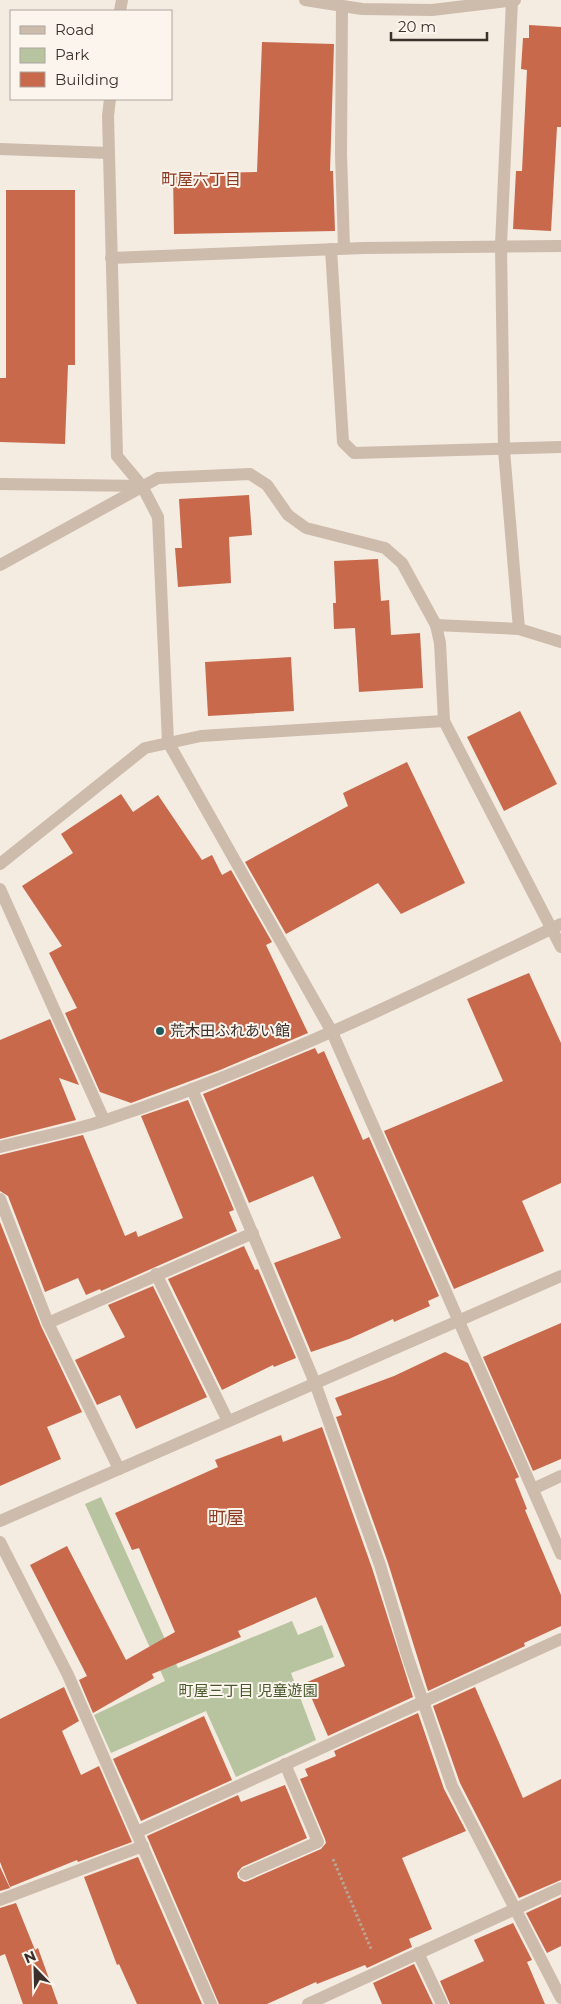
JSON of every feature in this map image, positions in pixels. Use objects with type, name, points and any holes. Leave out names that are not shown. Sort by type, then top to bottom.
[{"type":"street","points":[[305,0],[362,9],[432,10],[514,0],[501,245],[504,450],[519,629]]},
{"type":"street","points":[[342,6],[341,154],[337,249],[344,442],[354,454],[504,450],[561,446]]},
{"type":"street","points":[[110,100],[111,258],[117,456],[142,486],[158,518],[168,742],[332,1032],[561,1554]]},
{"type":"street","points":[[0,149],[109,153]]},
{"type":"street","points":[[111,258],[337,249],[501,245],[561,246]]},
{"type":"street","points":[[0,566],[158,478],[250,474],[267,486],[288,515],[306,528],[385,548],[402,563],[436,625],[440,643],[444,721],[556,926],[561,946]]},
{"type":"street","points":[[0,484],[142,486]]},
{"type":"street","points":[[436,625],[519,629],[561,642]]},
{"type":"street","points":[[0,864],[145,748],[201,736],[444,721]]},
{"type":"street","points":[[0,889],[104,1120]]},
{"type":"street","points":[[0,1147],[104,1120],[192,1089],[332,1032],[556,926]]},
{"type":"street","points":[[192,1089],[315,1383],[380,1565],[422,1701],[452,1786],[561,1998]]},
{"type":"street","points":[[0,1199],[48,1323],[119,1469]]},
{"type":"street","points":[[48,1323],[253,1233]]},
{"type":"street","points":[[156,1274],[228,1421]]},
{"type":"street","points":[[0,1521],[561,1276]]},
{"type":"street","points":[[533,1489],[561,1476]]},
{"type":"street","points":[[0,1542],[68,1676],[211,2004]]},
{"type":"street","points":[[137,1832],[561,1639]]},
{"type":"street","points":[[245,1874],[318,1842],[285,1764]]},
{"type":"street","points":[[0,1900],[143,1846]]},
{"type":"street","points":[[308,2004],[561,1888]]},
{"type":"street","points":[[418,1953],[442,2004]]},
{"type":"path","points":[[318,1842],[327,1846],[351,1896],[352,1908],[381,1970]]},
{"type":"green space","name":"町屋三丁目 児童遊園","points":[[101,1497],[178,1668],[292,1621],[298,1635],[322,1625],[334,1657],[291,1673],[316,1740],[236,1777],[206,1711],[111,1753],[94,1715],[165,1681],[85,1504]]},
{"type":"building","points":[[529,25],[561,27],[561,127],[557,127],[551,231],[513,229],[516,171],[522,171],[527,70],[521,69],[523,38],[529,38]]},
{"type":"building","points":[[262,42],[334,44],[330,171],[333,171],[335,231],[174,234],[173,174],[257,172]]},
{"type":"building","points":[[6,190],[75,190],[75,365],[68,365],[65,444],[0,442],[0,378],[6,378]]},
{"type":"building","points":[[249,495],[252,535],[229,537],[231,583],[178,587],[175,548],[182,548],[179,499]]},
{"type":"building","points":[[378,559],[381,601],[389,600],[391,635],[420,633],[423,688],[359,692],[355,628],[334,629],[333,603],[336,603],[334,561]]},
{"type":"building","points":[[291,657],[294,711],[208,716],[205,662]]},
{"type":"building","points":[[520,711],[557,784],[504,811],[467,737]]},
{"type":"building","points":[[407,762],[465,883],[401,914],[378,883],[286,934],[245,862],[348,806],[343,793]]},
{"type":"building","points":[[121,794],[133,812],[158,795],[202,860],[212,855],[222,875],[231,870],[272,942],[266,945],[308,1033],[220,1070],[131,1103],[100,1092],[65,1013],[77,1008],[49,953],[62,946],[22,886],[73,853],[61,834]]},
{"type":"building","points":[[529,973],[561,1043],[561,1183],[522,1201],[544,1251],[454,1289],[384,1131],[503,1081],[467,999]]},
{"type":"building","points":[[50,1019],[79,1085],[59,1078],[76,1120],[0,1139],[0,1040]]},
{"type":"building","points":[[315,1048],[318,1054],[324,1051],[363,1140],[369,1137],[439,1296],[428,1301],[430,1306],[394,1322],[393,1319],[349,1339],[311,1352],[274,1263],[341,1238],[313,1176],[249,1203],[203,1094]]},
{"type":"building","points":[[188,1100],[234,1210],[229,1212],[237,1231],[101,1291],[100,1289],[86,1295],[78,1278],[45,1292],[8,1196],[0,1191],[0,1155],[83,1135],[125,1236],[136,1231],[138,1237],[183,1218],[141,1116]]},
{"type":"building","points":[[0,1222],[41,1326],[82,1412],[47,1427],[61,1459],[0,1486]]},
{"type":"building","points":[[244,1246],[255,1270],[258,1269],[296,1358],[274,1367],[273,1365],[222,1390],[168,1279]]},
{"type":"building","points":[[153,1286],[207,1397],[136,1429],[120,1395],[97,1405],[75,1360],[125,1337],[108,1305]]},
{"type":"building","points":[[561,1323],[561,1459],[533,1471],[483,1357]]},
{"type":"building","points":[[445,1352],[468,1363],[519,1477],[515,1479],[527,1509],[525,1510],[561,1595],[561,1626],[524,1643],[525,1646],[428,1691],[388,1563],[336,1417],[342,1415],[335,1398],[394,1376]]},
{"type":"building","points":[[322,1427],[372,1568],[413,1697],[328,1736],[305,1683],[345,1666],[316,1597],[238,1631],[241,1637],[152,1674],[154,1678],[93,1713],[79,1680],[87,1676],[30,1565],[67,1546],[126,1660],[175,1632],[139,1548],[132,1550],[115,1513],[218,1467],[215,1460],[281,1435],[283,1442]]},
{"type":"building","points":[[64,1687],[79,1721],[62,1731],[81,1775],[99,1766],[132,1842],[78,1862],[77,1860],[10,1887],[0,1862],[0,1719]]},
{"type":"building","points":[[475,1687],[523,1798],[561,1779],[561,1880],[519,1898],[460,1783],[433,1706]]},
{"type":"building","points":[[418,1713],[444,1789],[466,1831],[402,1858],[432,1929],[409,1939],[412,1947],[367,1968],[365,1965],[317,1984],[316,1982],[267,2004],[219,2004],[147,1836],[238,1795],[241,1802],[285,1785],[307,1838],[242,1867],[237,1873],[238,1878],[244,1882],[248,1881],[321,1849],[326,1843],[325,1839],[300,1779],[308,1776],[305,1769],[336,1756],[334,1751]]},
{"type":"building","points":[[204,1716],[232,1780],[141,1821],[113,1759]]},
{"type":"building","points":[[138,1857],[202,2004],[137,2004],[119,1964],[117,1965],[84,1877]]},
{"type":"building","points":[[0,1867],[10,1888],[0,1891]]},
{"type":"building","points":[[561,1897],[561,1946],[547,1953],[526,1913]]},
{"type":"building","points":[[16,1903],[35,1950],[38,1948],[58,2004],[23,2004],[5,1954],[0,1956],[0,1908]]},
{"type":"building","points":[[513,1923],[532,1960],[527,1962],[545,2004],[450,2004],[440,1981],[484,1961],[474,1940]]},
{"type":"building","points":[[414,1964],[433,2004],[382,2004],[373,1983]]},
{"type":"place","name":"荒木田ふれあい館","points":[[160,1031]]},
{"type":"district","name":"町屋六丁目","points":[[201,179]]},
{"type":"district","name":"町屋","points":[[226,1518]]}]
